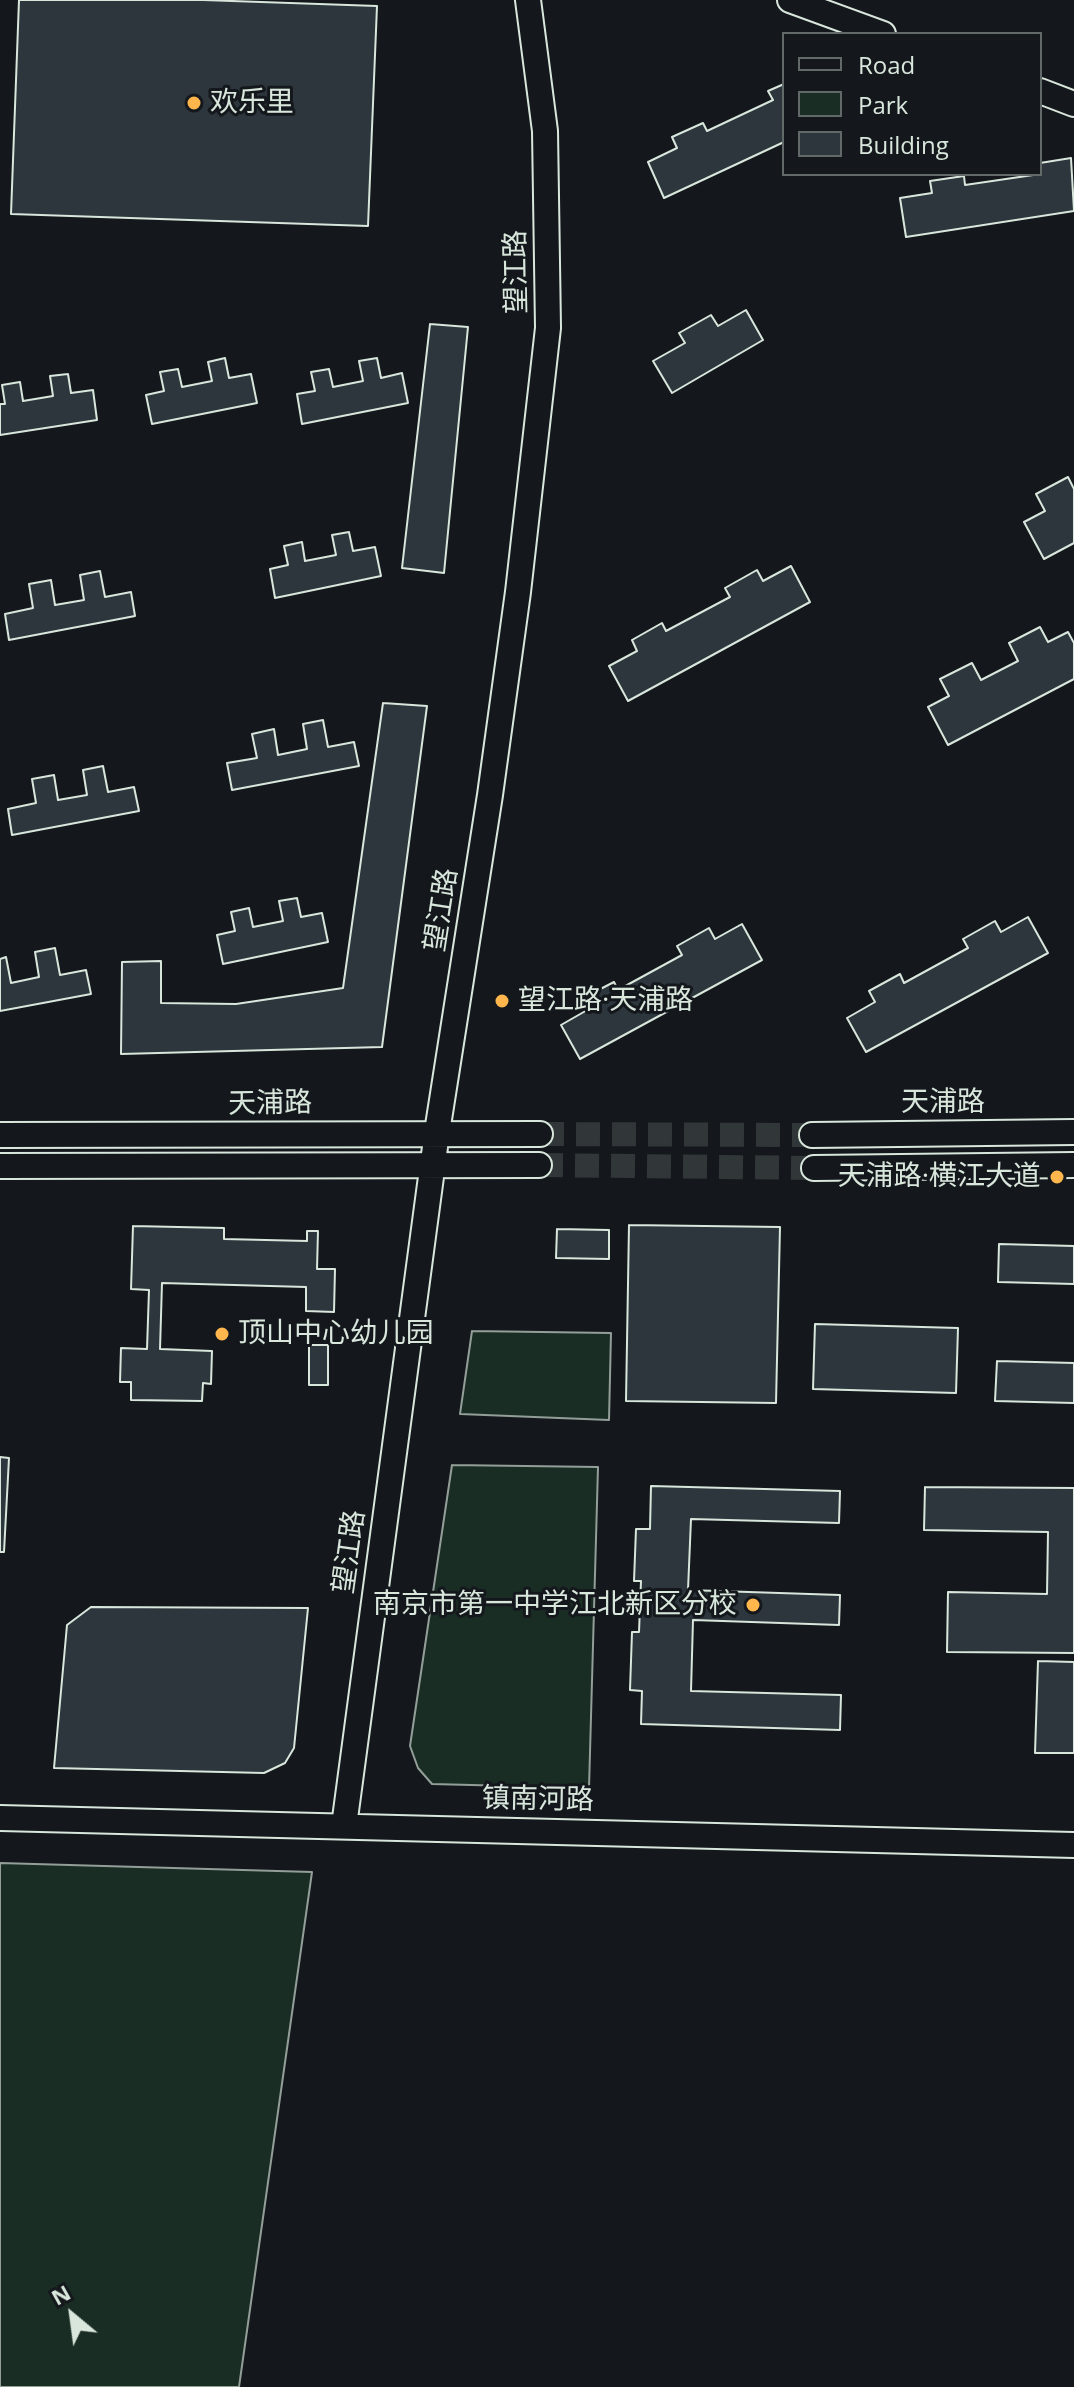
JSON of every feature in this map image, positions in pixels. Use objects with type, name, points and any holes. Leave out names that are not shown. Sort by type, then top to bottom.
[{"type":"street","name":"望江路","points":[[344,1826],[437,1132],[510,655],[548,328],[545,131],[528,0]]},
{"type":"street","points":[[790,0],[878,32]]},
{"type":"street","points":[[1042,92],[1074,104]]},
{"type":"street","name":"天浦路","points":[[812,1135],[1074,1132]]},
{"type":"street","name":"天浦路","points":[[0,1135],[540,1134]]},
{"type":"street","points":[[0,1166],[539,1165]]},
{"type":"street","points":[[814,1168],[1074,1165]]},
{"type":"street","name":"镇南河路","points":[[0,1818],[1074,1845]]},
{"type":"green space","points":[[472,1331],[611,1333],[609,1420],[460,1414]]},
{"type":"green space","points":[[452,1465],[598,1467],[589,1788],[432,1784],[418,1768],[410,1746]]},
{"type":"green space","points":[[0,1863],[312,1872],[239,2387],[0,2387]]},
{"type":"building","name":"欢乐里","points":[[19,0],[203,0],[377,6],[368,226],[11,214]]},
{"type":"building","points":[[782,85],[782,143],[664,198],[648,162],[677,148],[672,137],[703,123],[707,131],[773,100],[768,91]]},
{"type":"building","points":[[1071,158],[1074,211],[906,237],[900,198],[932,193],[930,181],[964,176],[965,185],[1042,176],[1042,163]]},
{"type":"building","points":[[746,310],[763,340],[672,393],[653,361],[685,343],[679,333],[711,315],[718,326]]},
{"type":"building","points":[[430,324],[468,327],[444,573],[402,568]]},
{"type":"building","points":[[225,358],[229,378],[251,374],[257,403],[152,424],[146,395],[164,391],[160,372],[178,369],[182,387],[212,381],[208,362]]},
{"type":"building","points":[[377,358],[381,378],[402,373],[408,403],[302,424],[297,394],[315,391],[311,372],[329,369],[333,387],[363,381],[359,361]]},
{"type":"building","points":[[68,374],[71,393],[93,390],[97,420],[0,435],[0,404],[5,404],[2,385],[20,382],[23,401],[53,396],[50,376]]},
{"type":"building","points":[[1068,477],[1074,489],[1074,543],[1044,559],[1024,522],[1045,511],[1036,494]]},
{"type":"building","points":[[349,532],[353,551],[375,547],[381,576],[275,598],[270,569],[288,565],[284,546],[302,542],[305,561],[336,555],[332,535]]},
{"type":"building","points":[[791,566],[810,602],[628,701],[609,666],[637,651],[632,640],[662,623],[666,631],[730,597],[725,588],[757,570],[763,581]]},
{"type":"building","points":[[100,571],[105,597],[131,592],[135,616],[9,640],[5,614],[33,608],[29,584],[51,580],[55,605],[84,600],[80,575]]},
{"type":"building","points":[[1040,627],[1048,642],[1068,632],[1074,643],[1074,679],[948,745],[928,707],[949,696],[940,679],[972,663],[981,680],[1018,661],[1009,643]]},
{"type":"building","points":[[383,703],[427,706],[382,1047],[121,1054],[122,962],[161,961],[161,1003],[236,1004],[343,988]]},
{"type":"building","points":[[323,720],[328,747],[354,742],[359,766],[232,790],[227,763],[257,758],[252,734],[274,729],[278,755],[307,749],[303,724]]},
{"type":"building","points":[[103,766],[108,792],[134,787],[139,811],[12,835],[8,809],[36,803],[32,779],[54,775],[58,800],[87,795],[83,770]]},
{"type":"building","points":[[297,898],[301,917],[322,913],[328,942],[223,964],[217,935],[235,931],[231,912],[249,908],[253,927],[283,921],[279,901]]},
{"type":"building","points":[[1028,917],[1048,953],[866,1052],[847,1018],[875,1002],[869,991],[900,974],[904,983],[968,948],[963,939],[995,921],[1001,932]]},
{"type":"building","points":[[742,924],[762,960],[580,1059],[561,1025],[589,1009],[583,998],[614,982],[618,990],[682,955],[677,946],[709,928],[715,939]]},
{"type":"building","points":[[55,948],[60,975],[86,970],[91,994],[0,1011],[0,959],[6,957],[11,983],[39,977],[35,952]]},
{"type":"building","points":[[629,1225],[780,1227],[776,1403],[626,1401]]},
{"type":"building","points":[[133,1226],[224,1228],[224,1239],[307,1241],[307,1231],[318,1231],[317,1269],[335,1269],[334,1312],[306,1311],[306,1287],[162,1283],[160,1349],[212,1351],[211,1384],[203,1383],[202,1401],[131,1400],[131,1382],[120,1382],[121,1348],[147,1349],[149,1290],[131,1289]]},
{"type":"building","points":[[557,1229],[609,1230],[609,1259],[556,1258]]},
{"type":"building","points":[[999,1244],[1074,1246],[1074,1284],[998,1282]]},
{"type":"building","points":[[815,1324],[958,1328],[956,1393],[813,1389]]},
{"type":"building","points":[[309,1345],[328,1345],[328,1385],[309,1385]]},
{"type":"building","points":[[997,1361],[1074,1363],[1074,1403],[995,1401]]},
{"type":"building","points":[[0,1457],[9,1458],[4,1552],[0,1552]]},
{"type":"building","points":[[651,1486],[840,1491],[839,1523],[691,1519],[688,1590],[840,1595],[839,1625],[693,1620],[691,1691],[841,1695],[840,1730],[641,1724],[642,1691],[630,1690],[632,1632],[639,1632],[641,1581],[634,1581],[636,1529],[650,1529]]},
{"type":"building","points":[[925,1487],[1074,1488],[1074,1653],[947,1652],[948,1592],[1047,1594],[1048,1532],[924,1530]]},
{"type":"building","points":[[91,1607],[308,1608],[294,1748],[285,1763],[264,1773],[54,1768],[67,1625]]},
{"type":"building","points":[[1038,1661],[1074,1662],[1074,1753],[1035,1753]]},
{"type":"tunnel","points":[[540,1134],[812,1135]]},
{"type":"tunnel","points":[[539,1165],[814,1168]]},
{"type":"place","name":"欢乐里","points":[[194,103]]},
{"type":"place","name":"望江路·天浦路","points":[[502,1001]]},
{"type":"place","name":"天浦路·横江大道","points":[[1057,1177]]},
{"type":"place","name":"顶山中心幼儿园","points":[[222,1334]]},
{"type":"place","name":"南京市第一中学江北新区分校","points":[[753,1605]]}]
